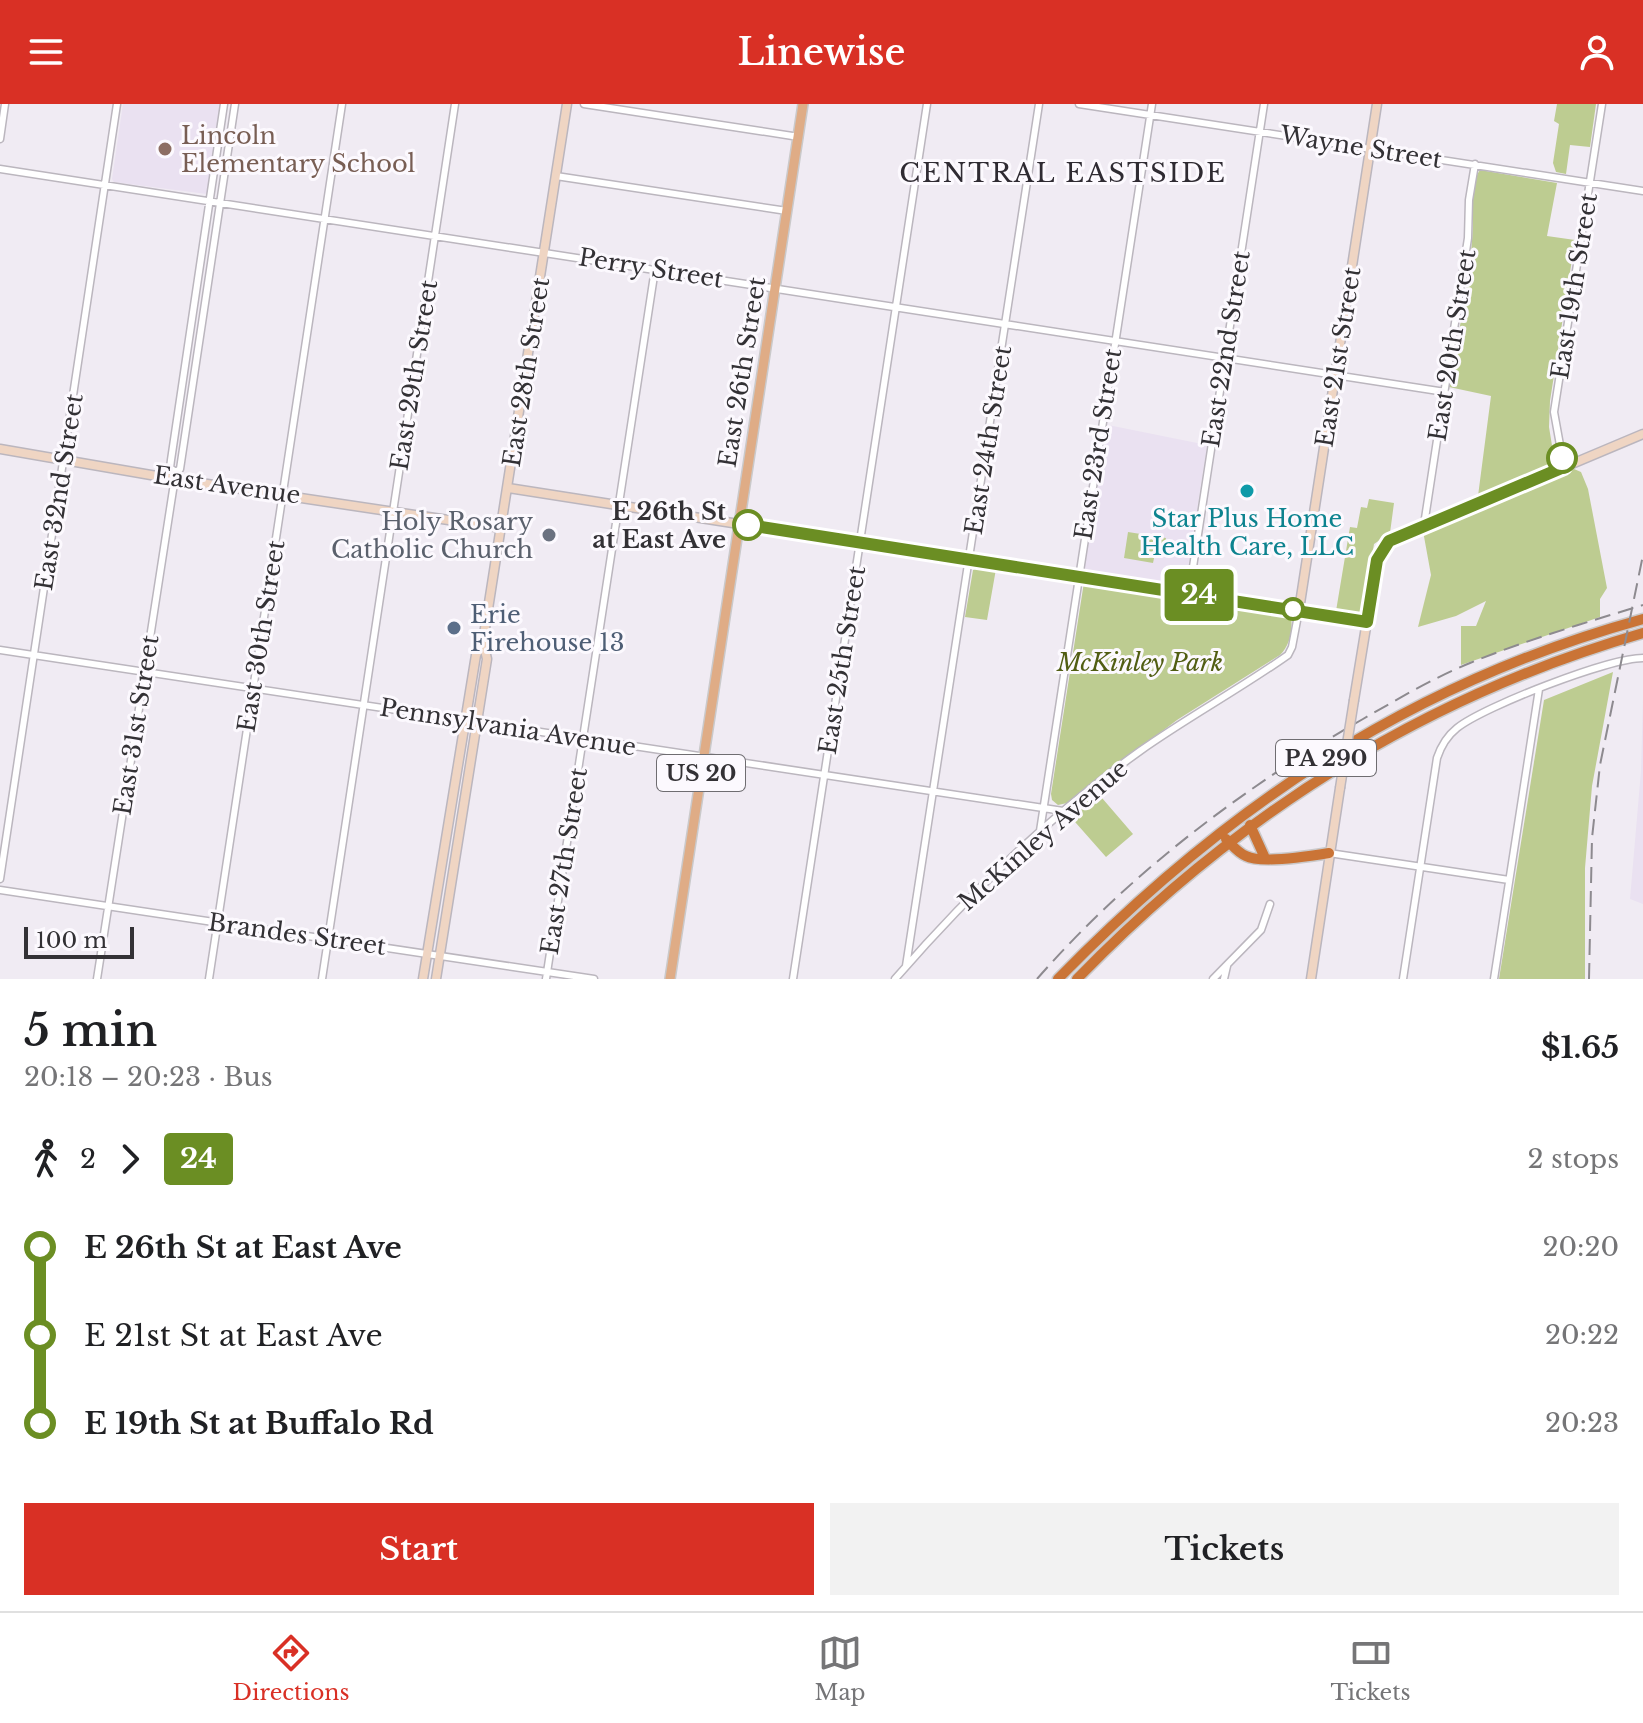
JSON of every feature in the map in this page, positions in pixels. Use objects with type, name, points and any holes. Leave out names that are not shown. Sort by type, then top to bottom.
[{"type":"highway","name":"PA 290","points":[[1058,979],[1150,889],[1220,831],[1334,753],[1415,708],[1515,662],[1643,619]]},
{"type":"highway","name":"PA 290","points":[[1077,979],[1133,923],[1229,842],[1346,761],[1453,704],[1566,657],[1643,633]]},
{"type":"highway","points":[[1250,825],[1265,858]]},
{"type":"highway","points":[[1220,831],[1245,856],[1291,858],[1329,853]]},
{"type":"main road","name":"East 26th Street","points":[[670,979],[803,104]]},
{"type":"street","points":[[0,139],[5,104]]},
{"type":"street","name":"East 32nd Street","points":[[0,879],[117,104]]},
{"type":"street","name":"East 31st Street","points":[[175,475],[170,468],[171,460],[224,104]]},
{"type":"street","name":"East 31st Street","points":[[97,979],[175,475],[180,469],[235,104]]},
{"type":"street","name":"East 30th Street","points":[[209,979],[342,104]]},
{"type":"street","name":"East 29th Street","points":[[322,979],[455,104]]},
{"type":"street","name":"East 28th Street","points":[[423,979],[464,721],[476,655],[483,641],[502,528],[567,104]]},
{"type":"street","points":[[584,104],[799,137]]},
{"type":"street","name":"East 25th Street","points":[[793,979],[927,104]]},
{"type":"street","name":"East 24th Street","points":[[906,966],[1039,104]]},
{"type":"street","name":"Wayne Street","points":[[1079,104],[1643,191]]},
{"type":"street","name":"East 23rd Street","points":[[1040,831],[1152,104]]},
{"type":"street","name":"East 22nd Street","points":[[1189,593],[1264,104]]},
{"type":"street","name":"East 21st Street","points":[[1299,610],[1377,104]]},
{"type":"street","name":"East 19th Street","points":[[1564,467],[1554,412],[1602,104]]},
{"type":"street","name":"East 20th Street","points":[[1424,525],[1468,238],[1469,200],[1475,164]]},
{"type":"street","name":"Perry Street","points":[[0,169],[1445,392]]},
{"type":"street","points":[[556,176],[787,211]]},
{"type":"street","name":"East 27th Street","points":[[546,975],[655,269]]},
{"type":"street","points":[[1311,979],[1329,853],[1381,550],[1389,541],[1424,525],[1643,434]]},
{"type":"street","name":"East Avenue","points":[[0,449],[502,528]]},
{"type":"street","points":[[508,488],[1367,622]]},
{"type":"street","name":"McKinley Avenue","points":[[895,979],[983,884],[1063,811],[1138,752],[1288,655],[1299,610]]},
{"type":"street","name":"East 28th Street","points":[[436,979],[487,659],[483,641]]},
{"type":"street","name":"Pennsylvania Avenue","points":[[0,650],[1063,811]]},
{"type":"street","points":[[1403,979],[1437,758],[1446,740],[1466,722],[1539,689],[1610,662],[1642,658]]},
{"type":"street","points":[[1494,979],[1539,689]]},
{"type":"street","points":[[1329,853],[1509,880]]},
{"type":"street","name":"Brandes Street","points":[[0,890],[440,955],[546,975],[594,979]]},
{"type":"street","points":[[1213,979],[1261,930],[1270,904]]},
{"type":"street","points":[[1224,979],[1227,966]]},
{"type":"shaded area","name":"Lincoln Elementary School","points":[[123,104],[221,104],[207,194],[114,182]]},
{"type":"shaded area","points":[[1108,425],[1207,445],[1185,587],[1084,572]]},
{"type":"shaded area","points":[[1643,699],[1643,904],[1630,899],[1641,771]]},
{"type":"green space","points":[[1557,104],[1596,104],[1590,147],[1570,145],[1566,174],[1556,172],[1553,163],[1559,124],[1554,121]]},
{"type":"green space","points":[[1480,170],[1557,183],[1547,236],[1575,240],[1550,401],[1549,427],[1555,464],[1478,496],[1491,396],[1449,387],[1470,261],[1474,187]]},
{"type":"green space","points":[[1574,469],[1581,472],[1588,489],[1607,588],[1600,599],[1600,617],[1461,665],[1461,626],[1476,626],[1486,601],[1456,616],[1418,627],[1431,575],[1423,531]]},
{"type":"green space","points":[[1369,499],[1394,503],[1390,533],[1374,544],[1363,611],[1359,614],[1336,611],[1350,527],[1357,528],[1361,507],[1367,508]]},
{"type":"green space","points":[[1128,532],[1166,538],[1164,550],[1156,549],[1153,563],[1124,558]]},
{"type":"green space","points":[[979,567],[996,569],[987,620],[965,617],[973,570]]},
{"type":"green space","name":"McKinley Park","points":[[1084,582],[1287,613],[1291,616],[1291,632],[1280,655],[1177,720],[1067,803],[1058,805],[1051,794]]},
{"type":"green space","points":[[1613,672],[1592,786],[1585,868],[1585,979],[1499,979],[1544,700]]},
{"type":"green space","points":[[1096,791],[1133,834],[1106,857],[1068,814]]},
{"type":"railway","points":[[1589,979],[1592,838],[1600,765],[1643,555]]},
{"type":"railway","points":[[1037,979],[1072,941],[1149,869],[1231,804],[1318,746],[1402,696],[1456,669],[1534,639],[1643,605]]},
{"type":"bus line","name":"24","points":[[748,525],[1367,622],[1377,560],[1389,541],[1564,467],[1562,458]]},
{"type":"place","name":"Lincoln Elementary School","points":[[165,149]]},
{"type":"place","name":"Star Plus Home Health Care, LLC","points":[[1247,491]]},
{"type":"place","name":"E 26th St at East Ave","points":[[748,525]]},
{"type":"place","name":"Holy Rosary Catholic Church","points":[[549,535]]},
{"type":"place","name":"Erie Firehouse 13","points":[[454,628]]},
{"type":"district","name":"CENTRAL EASTSIDE","points":[[1063,173]]}]
